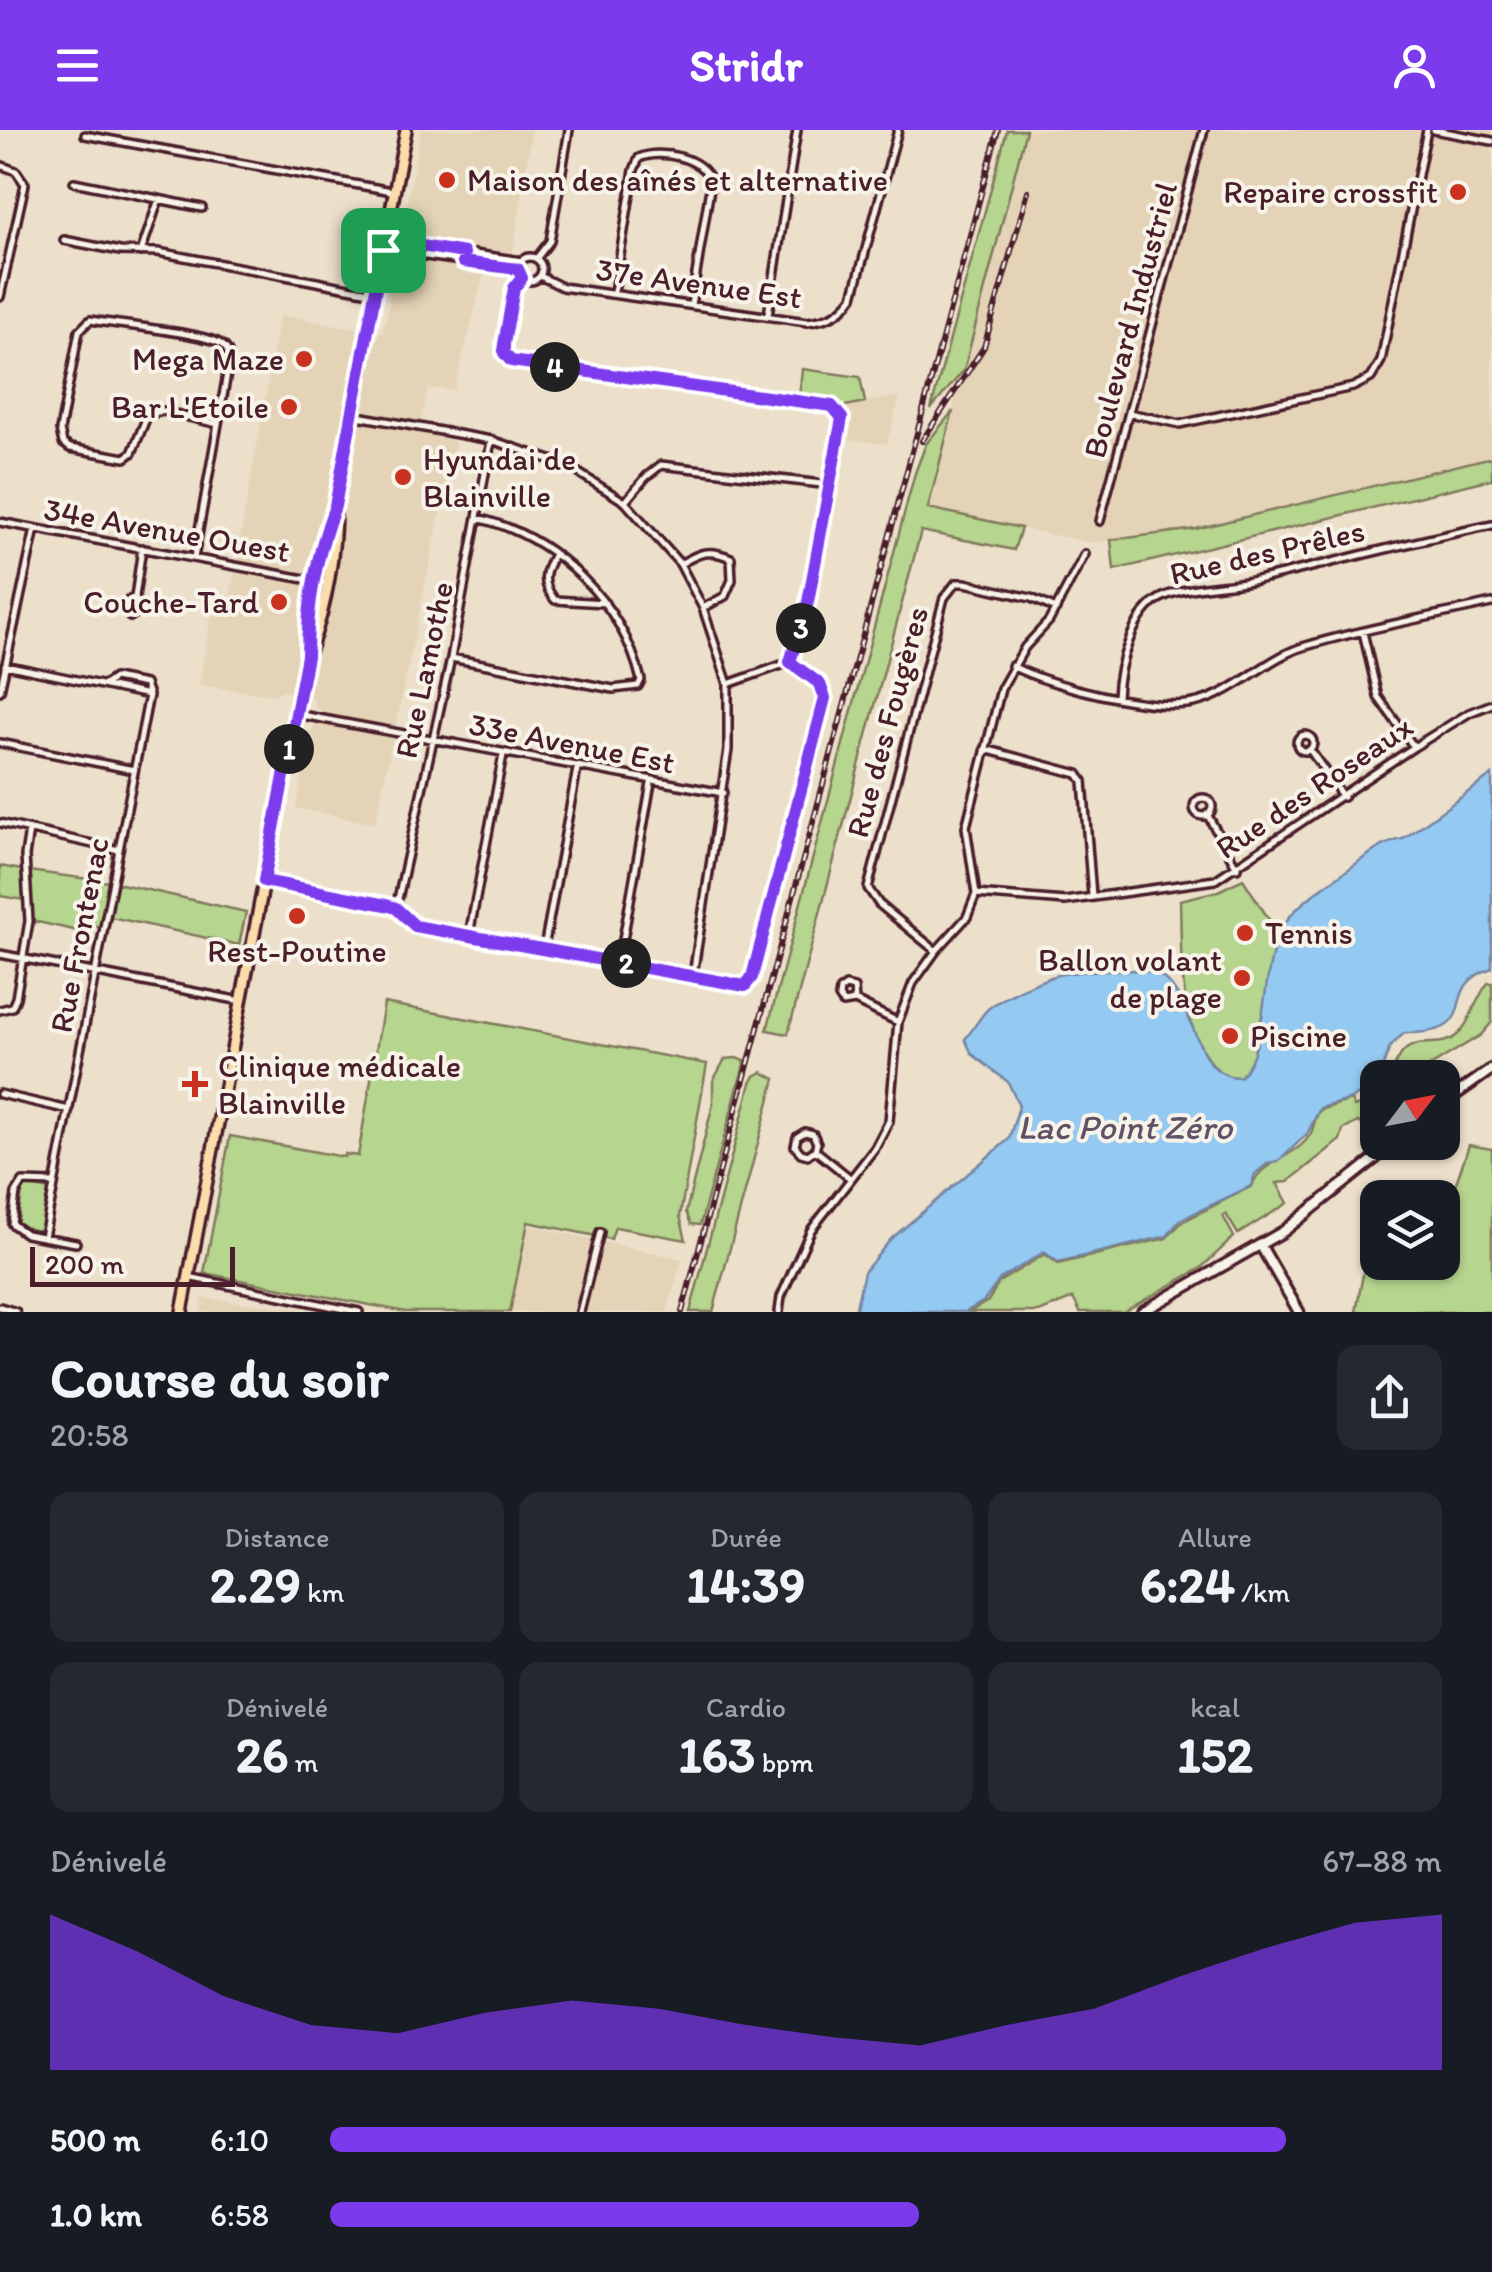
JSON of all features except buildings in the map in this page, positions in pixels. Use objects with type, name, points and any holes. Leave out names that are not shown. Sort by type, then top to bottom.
[{"type":"main road","points":[[182,1312],[307,656],[318,628],[327,583],[335,536],[335,506],[406,130]]},
{"type":"main road","points":[[307,656],[307,627],[315,580],[324,534],[335,506]]},
{"type":"street","points":[[384,245],[536,260],[550,241],[569,130]]},
{"type":"street","points":[[768,315],[797,130]]},
{"type":"street","name":"37e Avenue Est","points":[[540,276],[562,287],[807,322],[825,320],[850,302],[898,130]]},
{"type":"street","name":"Boulevard Industriel","points":[[1100,521],[1204,130]]},
{"type":"street","points":[[1129,413],[1180,424],[1353,386],[1371,378],[1380,361],[1426,130]]},
{"type":"street","points":[[1434,130],[1492,141]]},
{"type":"street","points":[[85,135],[394,192]]},
{"type":"street","points":[[614,292],[639,158],[648,154],[698,162],[708,170],[711,182],[691,305]]},
{"type":"street","points":[[0,165],[16,171],[24,184],[0,297]]},
{"type":"street","points":[[74,182],[202,208]]},
{"type":"street","points":[[142,252],[159,199]]},
{"type":"street","points":[[64,240],[120,251],[158,252],[375,293]]},
{"type":"street","points":[[0,260],[10,245]]},
{"type":"street","points":[[384,245],[518,269]]},
{"type":"street","points":[[463,262],[464,253]]},
{"type":"street","points":[[518,269],[522,278],[532,281],[540,276],[542,267],[536,260]]},
{"type":"street","points":[[518,269],[522,261]]},
{"type":"street","points":[[522,278],[514,288],[504,344],[504,353],[511,361],[832,406],[842,418],[808,602],[790,662]]},
{"type":"street","points":[[194,558],[218,424],[230,356],[226,347],[217,341],[90,320],[80,331],[60,430],[63,443],[70,448],[126,458],[132,453],[144,419],[148,414],[163,411],[218,424]]},
{"type":"street","points":[[352,415],[492,440],[566,464],[626,502],[680,564],[702,608],[728,684],[728,750],[723,793],[692,976]]},
{"type":"street","name":"Rue Lamothe","points":[[396,908],[451,658],[492,440]]},
{"type":"street","points":[[626,502],[646,476],[661,465],[831,486]]},
{"type":"street","points":[[451,658],[614,689],[638,686],[642,680],[624,632],[605,602],[578,574],[520,532],[477,518]]},
{"type":"street","name":"34e Avenue Ouest","points":[[0,522],[327,583]]},
{"type":"street","name":"Rue des Prêles","points":[[1118,697],[1118,671],[1129,644],[1146,609],[1162,597],[1256,580],[1492,525]]},
{"type":"street","points":[[0,691],[35,529]]},
{"type":"street","points":[[135,598],[142,548]]},
{"type":"street","points":[[680,564],[701,552],[717,551],[730,558],[732,580],[726,596],[702,608]]},
{"type":"street","points":[[554,554],[544,571],[544,587],[554,600],[605,602]]},
{"type":"street","points":[[779,1312],[799,1251],[875,1148],[889,1120],[898,1022],[913,983],[936,950],[956,932],[976,894],[966,826],[1001,689],[1012,666],[1056,609],[1085,554]]},
{"type":"street","name":"Rue des Fougères","points":[[936,950],[878,904],[868,888],[944,598],[956,584],[965,582],[1032,598],[1056,609]]},
{"type":"street","points":[[1012,666],[1039,680],[1118,697],[1173,705],[1198,702],[1302,646],[1492,603]]},
{"type":"street","points":[[1363,632],[1378,697],[1414,748]]},
{"type":"street","points":[[728,684],[790,662]]},
{"type":"street","points":[[264,881],[396,908],[415,926],[738,986],[748,984],[825,698],[820,684],[790,662]]},
{"type":"street","name":"Rue Frontenac","points":[[6,665],[149,695],[44,1238]]},
{"type":"street","name":"Rue des Roseaux","points":[[976,894],[1065,900],[1208,882],[1236,868],[1469,713],[1492,704]]},
{"type":"street","name":"33e Avenue Est","points":[[296,714],[723,793]]},
{"type":"street","points":[[0,744],[134,770]]},
{"type":"street","points":[[985,749],[1078,774],[1083,780],[1092,896]]},
{"type":"street","points":[[1310,750],[1343,798]]},
{"type":"street","points":[[469,935],[503,755]]},
{"type":"street","points":[[544,948],[577,768]]},
{"type":"street","points":[[619,962],[651,782]]},
{"type":"street","points":[[1207,814],[1236,868]]},
{"type":"street","points":[[0,823],[119,850]]},
{"type":"street","points":[[0,1010],[12,1008],[23,959],[29,921],[25,856],[29,830]]},
{"type":"street","points":[[0,954],[241,1000]]},
{"type":"street","points":[[855,1000],[898,1022]]},
{"type":"street","points":[[1460,1091],[1492,1069]]},
{"type":"street","points":[[0,1094],[68,1110]]},
{"type":"street","points":[[805,1132],[812,1134],[817,1141],[815,1150],[801,1154],[795,1144],[797,1137],[805,1132]]},
{"type":"street","points":[[815,1150],[851,1179]]},
{"type":"street","points":[[1142,1312],[1261,1246],[1374,1160]]},
{"type":"street","points":[[54,1184],[23,1182],[16,1192],[12,1224],[26,1234],[76,1243]]},
{"type":"street","points":[[580,1312],[600,1232]]},
{"type":"street","points":[[1261,1246],[1300,1312]]},
{"type":"street","points":[[188,1277],[359,1312]]},
{"type":"street","points":[[0,1307],[16,1312]]},
{"type":"shaded area","points":[[421,130],[532,130],[513,253],[490,250],[454,390],[428,388],[419,432],[455,442],[375,824],[296,808],[310,733],[323,711],[314,707],[314,699],[283,691],[273,695],[199,685],[212,610],[227,613],[280,315],[383,333]]},
{"type":"shaded area","points":[[1026,130],[1492,130],[1492,457],[1196,529],[1091,543],[927,508]]},
{"type":"shaded area","points":[[900,396],[887,444],[843,439],[846,418],[841,407]]},
{"type":"shaded area","points":[[526,1225],[682,1259],[667,1312],[508,1312]]},
{"type":"shaded area","points":[[203,1298],[322,1312],[201,1312]]},
{"type":"green space","points":[[1007,130],[1026,130],[964,370],[931,409]]},
{"type":"green space","points":[[802,369],[860,377],[865,402],[841,407],[832,401],[799,397]]},
{"type":"green space","points":[[953,411],[928,508],[1021,528],[1014,550],[921,531],[788,1034],[767,1030],[915,473],[926,444]]},
{"type":"green space","points":[[1492,457],[1492,479],[1114,570],[1111,540],[1196,529]]},
{"type":"green space","points":[[0,866],[22,870],[24,900],[0,896]]},
{"type":"green space","points":[[29,871],[110,882],[101,927],[84,924],[82,932],[33,921]]},
{"type":"green space","points":[[1243,879],[1279,935],[1252,1064],[1240,1077],[1226,1077],[1210,1061],[1190,1019],[1182,971],[1180,900],[1218,891]]},
{"type":"green space","points":[[117,883],[246,912],[239,945],[111,917]]},
{"type":"green space","points":[[1492,983],[1492,1022],[1481,1035],[1440,1060],[1398,1060],[1411,1046],[1443,1042],[1456,1036],[1479,996]]},
{"type":"green space","points":[[384,1003],[707,1064],[680,1216],[686,1240],[615,1227],[611,1239],[528,1222],[510,1312],[406,1312],[204,1273],[230,1136],[344,1157],[358,1156]]},
{"type":"green space","points":[[725,1059],[745,1061],[700,1225],[691,1224],[686,1212],[713,1104],[713,1081]]},
{"type":"green space","points":[[762,1072],[775,1079],[713,1312],[690,1312],[751,1083]]},
{"type":"green space","points":[[1351,1100],[1354,1107],[1360,1105],[1360,1123],[1343,1130],[1340,1140],[1288,1182],[1277,1183],[1288,1203],[1238,1234],[1226,1214],[1223,1216],[1234,1237],[1201,1268],[1123,1312],[1080,1312],[1073,1298],[1039,1312],[969,1312],[988,1301],[999,1282],[1045,1254],[1058,1264],[1166,1238],[1182,1222],[1252,1186],[1263,1170],[1305,1142],[1320,1110]]},
{"type":"green space","points":[[1469,1145],[1492,1149],[1492,1312],[1356,1312],[1362,1280],[1460,1280],[1460,1180],[1457,1180]]},
{"type":"green space","points":[[26,1185],[50,1190],[42,1227],[37,1231],[17,1225]]},
{"type":"water","name":"Lac Point Zéro","points":[[1492,775],[1492,968],[1465,987],[1454,1018],[1445,1026],[1404,1033],[1390,1047],[1385,1060],[1360,1060],[1360,1093],[1320,1108],[1307,1134],[1278,1162],[1267,1164],[1255,1174],[1251,1186],[1180,1220],[1167,1236],[1058,1262],[1044,1252],[1000,1279],[984,1301],[965,1312],[855,1312],[864,1272],[891,1239],[1009,1139],[1019,1106],[1008,1082],[972,1054],[965,1039],[989,1008],[1018,991],[1060,975],[1106,970],[1151,972],[1172,986],[1212,1065],[1224,1074],[1240,1077],[1256,1045],[1271,960],[1285,923],[1312,896],[1364,858],[1403,839]]},
{"type":"railway","points":[[682,1312],[998,130]]},
{"type":"railway","points":[[922,441],[984,347],[1028,191]]},
{"type":"place","name":"Maison des aînés et alternative","points":[[447,180]]},
{"type":"place","name":"Repaire crossfit","points":[[1458,192]]},
{"type":"place","name":"Mega Maze","points":[[304,359]]},
{"type":"place","name":"Bar L'Etoile","points":[[289,407]]},
{"type":"place","name":"Hyundai de Blainville","points":[[403,477]]},
{"type":"place","name":"Couche-Tard","points":[[279,602]]},
{"type":"place","name":"Rest-Poutine","points":[[297,916]]},
{"type":"place","name":"Tennis","points":[[1245,933]]},
{"type":"place","name":"Ballon volant de plage","points":[[1242,978]]},
{"type":"place","name":"Piscine","points":[[1230,1036]]},
{"type":"place","name":"Clinique médicale Blainville","points":[[195,1084]]},
{"type":"route","points":[[385,240],[464,253],[463,262],[518,269],[522,278],[514,288],[504,344],[504,353],[511,361],[832,406],[842,418],[808,602],[790,662],[820,684],[825,698],[752,977],[745,986],[415,926],[396,908],[386,905],[264,881],[307,656],[307,627],[315,580],[324,534],[335,506],[383,250],[385,240]]}]
